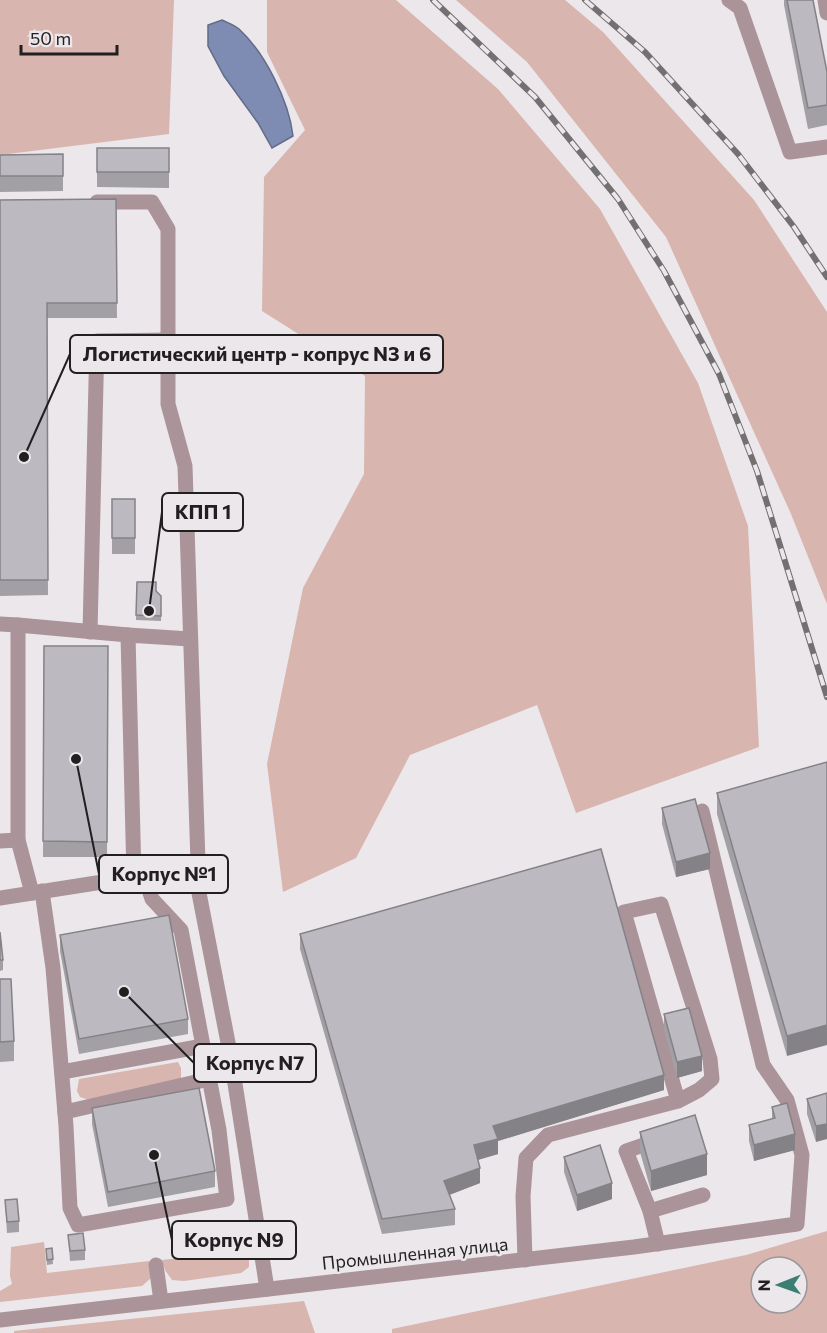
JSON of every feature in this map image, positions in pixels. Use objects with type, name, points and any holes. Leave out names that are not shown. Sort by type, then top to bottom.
[{"type":"street","points":[[729,0],[740,8],[790,152],[827,147]]},
{"type":"street","points":[[825,0],[827,13]]},
{"type":"street","points":[[82,201],[152,202],[168,229],[168,404],[185,466],[199,893],[231,1058],[267,1289]]},
{"type":"street","points":[[90,632],[97,341],[168,340]]},
{"type":"street","points":[[0,624],[190,639]]},
{"type":"street","points":[[18,625],[18,840],[37,892],[53,968],[70,1208],[78,1225],[227,1199],[219,1130],[181,930],[152,899],[139,876],[128,635]]},
{"type":"street","name":"Промышленная улица","points":[[0,1320],[658,1244],[797,1224],[802,1155],[788,1100],[763,1065],[702,811]]},
{"type":"street","points":[[0,841],[18,840]]},
{"type":"street","points":[[0,898],[198,867]]},
{"type":"street","points":[[525,1260],[523,1196],[526,1158],[548,1135],[678,1101],[699,1090],[712,1079],[710,1059],[661,904],[624,912],[678,1101]]},
{"type":"street","points":[[62,1072],[203,1046]]},
{"type":"street","points":[[65,1112],[209,1079]]},
{"type":"street","points":[[658,1244],[650,1211],[626,1151],[668,1136]]},
{"type":"street","points":[[650,1211],[703,1195]]},
{"type":"street","points":[[156,1265],[161,1301]]},
{"type":"shaded area","points":[[0,0],[174,0],[169,134],[0,155]]},
{"type":"shaded area","points":[[267,0],[396,0],[498,89],[600,209],[698,383],[748,526],[759,747],[576,813],[537,705],[410,755],[356,858],[283,892],[267,764],[303,588],[364,474],[365,376],[262,311],[264,177],[305,130],[267,52]]},
{"type":"shaded area","points":[[456,0],[565,0],[603,32],[754,200],[827,312],[827,604],[791,514],[666,237],[527,62]]},
{"type":"shaded area","points":[[178,1062],[181,1068],[181,1079],[89,1100],[80,1097],[77,1091],[79,1079]]},
{"type":"shaded area","points":[[827,1231],[827,1333],[392,1333],[392,1329],[746,1255]]},
{"type":"shaded area","points":[[44,1242],[47,1273],[149,1261],[152,1277],[142,1286],[0,1302],[0,1291],[12,1284],[11,1247]]},
{"type":"shaded area","points":[[246,1250],[249,1255],[249,1267],[241,1273],[184,1281],[172,1280],[162,1260]]},
{"type":"shaded area","points":[[304,1301],[315,1333],[14,1333],[14,1331]]},
{"type":"water","points":[[222,20],[237,28],[258,51],[274,78],[287,108],[293,136],[272,148],[258,123],[224,76],[208,46],[208,25]]},
{"type":"building","points":[[787,0],[813,0],[827,72],[827,105],[808,108]]},
{"type":"building","points":[[97,148],[169,148],[169,172],[97,172]]},
{"type":"building","points":[[63,154],[63,176],[0,176],[0,155]]},
{"type":"building","points":[[116,199],[117,303],[47,303],[48,580],[0,580],[0,200]]},
{"type":"building","points":[[112,499],[135,499],[135,538],[112,538]]},
{"type":"building","points":[[137,582],[156,582],[156,591],[161,596],[161,616],[136,615]]},
{"type":"building","points":[[44,646],[108,646],[107,842],[43,841]]},
{"type":"building","points":[[827,762],[827,1025],[787,1036],[717,793]]},
{"type":"building","points":[[695,799],[710,853],[676,862],[662,808]]},
{"type":"building","points":[[601,849],[664,1075],[493,1126],[498,1139],[474,1145],[480,1168],[444,1181],[455,1209],[382,1219],[300,934]]},
{"type":"building","points":[[169,915],[188,1019],[79,1039],[60,935]]},
{"type":"building","points":[[0,932],[3,960],[0,960]]},
{"type":"building","points":[[0,979],[11,979],[14,1041],[0,1042]]},
{"type":"building","points":[[689,1008],[702,1056],[677,1062],[664,1014]]},
{"type":"building","points":[[199,1088],[215,1171],[108,1192],[92,1108]]},
{"type":"building","points":[[827,1093],[827,1124],[816,1126],[807,1099]]},
{"type":"building","points":[[787,1103],[795,1134],[754,1145],[749,1125],[775,1118],[772,1107]]},
{"type":"building","points":[[695,1115],[707,1154],[651,1171],[640,1132]]},
{"type":"building","points":[[600,1145],[612,1183],[577,1195],[564,1157]]},
{"type":"building","points":[[17,1199],[19,1221],[7,1222],[5,1200]]},
{"type":"building","points":[[83,1233],[85,1250],[70,1251],[68,1235]]},
{"type":"building","points":[[52,1248],[53,1259],[47,1260],[46,1249]]},
{"type":"railway","points":[[433,0],[535,97],[618,199],[664,271],[719,374],[757,471],[827,697]]},
{"type":"railway","points":[[585,0],[645,52],[738,154],[794,227],[827,277]]},
{"type":"place","name":"Логистический центр - копрус N3 и 6","points":[[24,457]]},
{"type":"place","name":"КПП 1","points":[[149,611]]},
{"type":"place","name":"Корпус №1","points":[[76,759]]},
{"type":"place","name":"Корпус N7","points":[[124,992]]},
{"type":"place","name":"Корпус N9","points":[[154,1155]]}]
